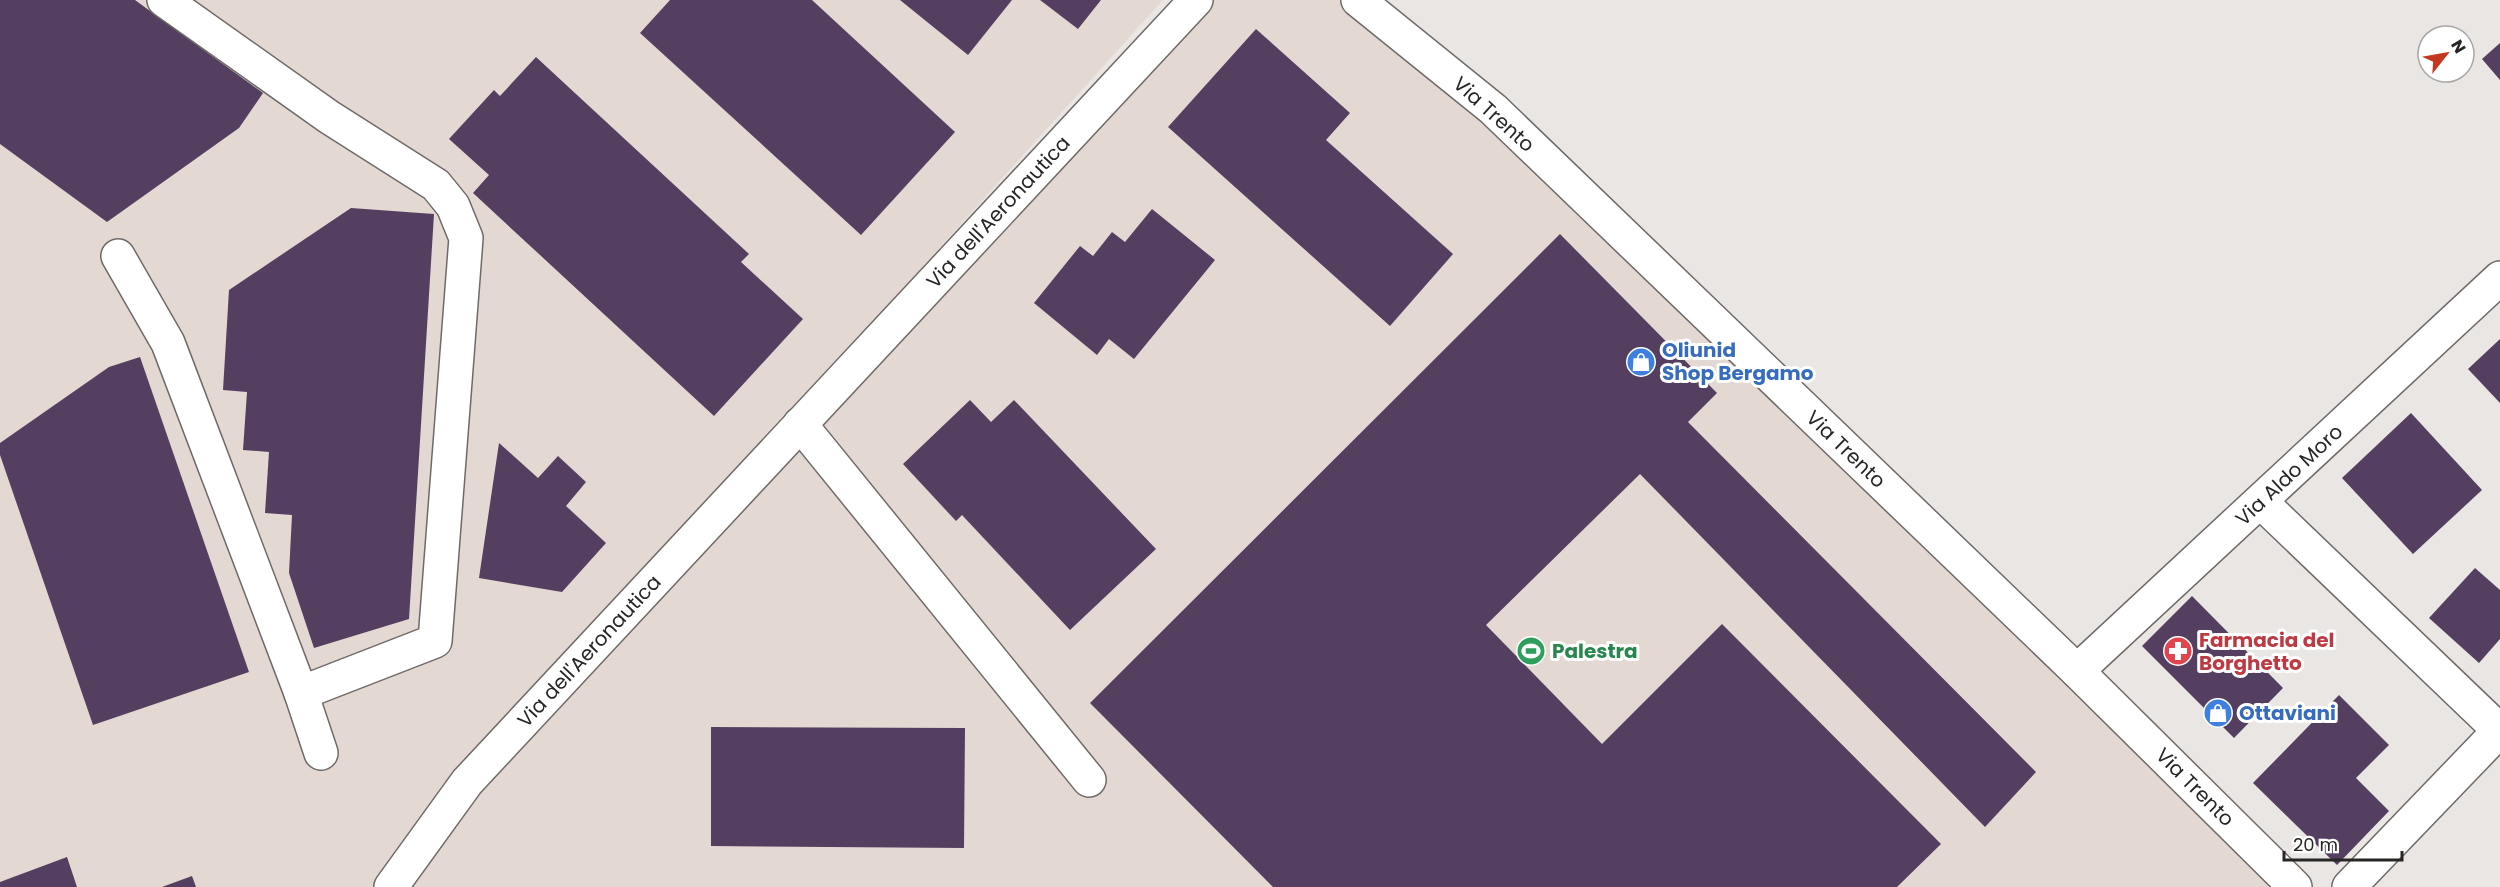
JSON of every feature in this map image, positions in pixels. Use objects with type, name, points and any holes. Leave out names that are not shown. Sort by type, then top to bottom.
[{"type":"street","points":[[164,0],[329,117],[436,185],[453,206],[466,238],[435,641],[301,693]]},
{"type":"street","name":"Via dell'Aeronautica","points":[[391,887],[467,782],[1196,0]]},
{"type":"street","name":"Via Trento","points":[[1358,0],[1493,109],[2077,671],[2295,887]]},
{"type":"street","points":[[118,256],[168,343],[301,693],[321,753]]},
{"type":"street","name":"Via Aldo Moro","points":[[2077,671],[2500,278]]},
{"type":"street","points":[[800,424],[1089,780]]},
{"type":"street","points":[[2261,502],[2500,731],[2349,887]]},
{"type":"shaded area","points":[[0,0],[1163,0],[539,692],[380,887],[0,887]]},
{"type":"shaded area","points":[[1209,0],[1341,0],[1487,113],[2280,887],[408,887],[474,790]]},
{"type":"building","points":[[0,0],[135,0],[263,93],[239,128],[107,222],[0,144]]},
{"type":"building","points":[[670,0],[812,0],[955,132],[861,235],[640,33]]},
{"type":"building","points":[[900,0],[1012,0],[968,55]]},
{"type":"building","points":[[1040,0],[1101,0],[1078,29]]},
{"type":"building","points":[[1256,29],[1350,113],[1326,140],[1453,254],[1390,326],[1168,127]]},
{"type":"building","points":[[2500,43],[2500,80],[2482,59]]},
{"type":"building","points":[[536,57],[749,254],[741,262],[803,319],[714,416],[473,193],[489,175],[449,139],[494,90],[500,96]]},
{"type":"building","points":[[351,208],[434,214],[409,619],[314,648],[289,573],[292,515],[265,513],[269,452],[243,450],[247,392],[223,390],[229,290]]},
{"type":"building","points":[[1152,209],[1215,260],[1134,359],[1109,339],[1097,355],[1034,303],[1080,246],[1093,256],[1112,232],[1125,242]]},
{"type":"building","points":[[1560,234],[1717,393],[1688,422],[2036,772],[1985,827],[1640,474],[1486,625],[1602,744],[1722,624],[1941,844],[1897,887],[1273,887],[1090,703]]},
{"type":"building","points":[[2500,339],[2500,403],[2468,369]]},
{"type":"building","points":[[140,357],[249,672],[93,725],[0,455],[0,443],[109,367]]},
{"type":"building","points":[[970,400],[991,422],[1014,400],[1156,549],[1070,630],[962,515],[956,521],[903,464]]},
{"type":"building","points":[[2411,413],[2482,490],[2413,554],[2342,478]]},
{"type":"building","points":[[499,443],[538,478],[558,456],[586,482],[566,506],[606,543],[562,592],[479,578]]},
{"type":"building","points":[[2475,568],[2500,590],[2500,639],[2479,663],[2429,618]]},
{"type":"building","points":[[2192,596],[2283,688],[2234,738],[2142,646]]},
{"type":"building","points":[[2339,695],[2389,745],[2356,778],[2389,811],[2337,865],[2253,783]]},
{"type":"building","points":[[711,727],[965,728],[964,848],[711,846]]},
{"type":"building","points":[[67,857],[77,887],[0,887],[0,882]]},
{"type":"building","points":[[192,876],[196,887],[162,887]]},
{"type":"place","name":"Oliunid Shop Bergamo","points":[[1641,362]]},
{"type":"place","name":"Palestra","points":[[1531,651]]},
{"type":"place","name":"Farmacia del Borghetto","points":[[2178,651]]},
{"type":"place","name":"Ottaviani","points":[[2218,713]]}]
